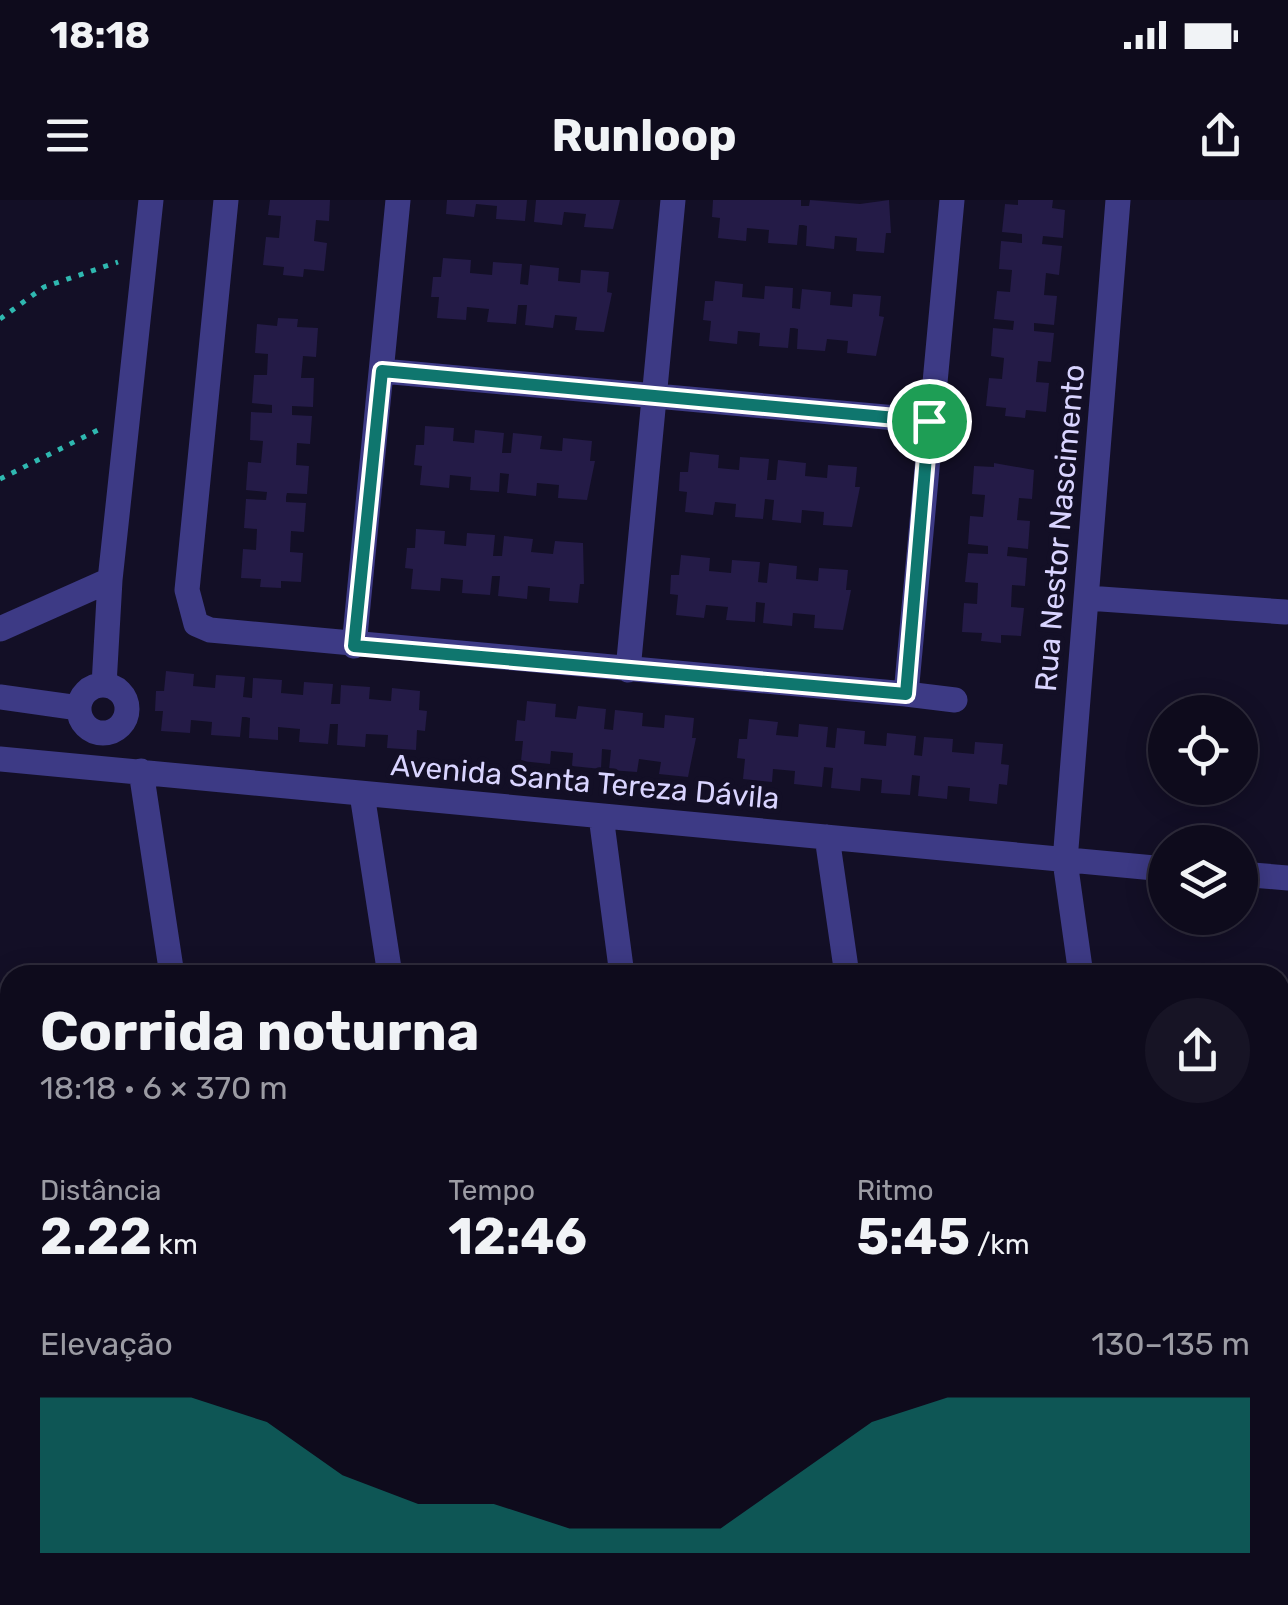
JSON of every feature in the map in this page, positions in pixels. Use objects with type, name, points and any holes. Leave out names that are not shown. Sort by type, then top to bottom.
[{"type":"street","points":[[104,685],[110,580],[151,200]]},
{"type":"street","points":[[226,200],[186,590],[196,624],[210,630],[354,646],[955,700]]},
{"type":"street","points":[[354,646],[398,200]]},
{"type":"street","points":[[628,670],[673,200]]},
{"type":"street","points":[[906,694],[952,200]]},
{"type":"street","name":"Rua Nestor Nascimento","points":[[1080,965],[1065,861],[1118,200]]},
{"type":"street","points":[[382,371],[929,421]]},
{"type":"street","points":[[0,629],[110,580]]},
{"type":"street","points":[[1087,598],[1285,612]]},
{"type":"street","points":[[104,685],[118,690],[126,702],[122,724],[110,732],[94,731],[83,722],[79,708],[84,694],[104,685]]},
{"type":"street","points":[[0,697],[79,708]]},
{"type":"street","name":"Avenida Santa Tereza Dávila","points":[[0,759],[1148,867]]},
{"type":"street","points":[[141,771],[170,965]]},
{"type":"street","points":[[362,794],[388,965]]},
{"type":"street","points":[[601,816],[621,965]]},
{"type":"street","points":[[827,837],[846,965]]},
{"type":"street","points":[[1258,876],[1288,879]]},
{"type":"path","points":[[0,319],[44,287],[145,253]]},
{"type":"path","points":[[0,479],[128,415]]},
{"type":"building","points":[[270,200],[330,200],[329,221],[316,220],[314,241],[327,243],[324,271],[304,269],[303,277],[283,275],[284,267],[263,265],[266,237],[279,238],[281,216],[268,215]]},
{"type":"building","points":[[447,200],[527,200],[525,221],[496,219],[497,206],[476,204],[474,217],[446,214]]},
{"type":"building","points":[[536,200],[620,200],[613,229],[584,227],[586,214],[564,212],[562,225],[534,222]]},
{"type":"building","points":[[713,200],[801,200],[801,206],[809,206],[810,200],[860,204],[889,200],[891,233],[886,233],[884,253],[856,251],[857,238],[835,236],[834,249],[806,246],[807,226],[803,225],[799,225],[797,245],[768,243],[769,230],[747,228],[746,241],[718,238],[720,218],[712,217]]},
{"type":"building","points":[[1018,200],[1053,200],[1052,208],[1065,210],[1063,238],[1043,236],[1042,244],[1062,246],[1059,275],[1046,273],[1044,295],[1057,296],[1054,325],[1034,323],[1034,331],[1054,333],[1051,362],[1038,361],[1036,382],[1049,383],[1046,412],[1026,410],[1025,418],[1005,416],[1006,408],[986,406],[989,378],[1002,379],[1004,358],[991,356],[993,328],[1013,330],[1014,321],[994,319],[997,291],[1010,292],[1012,270],[999,269],[1001,241],[1022,243],[1022,234],[1002,232],[1005,204],[1018,205]]},
{"type":"building","points":[[443,258],[471,260],[470,273],[492,275],[493,262],[522,264],[520,284],[528,285],[530,265],[559,268],[558,281],[580,283],[581,270],[609,272],[607,292],[612,293],[604,332],[575,330],[577,317],[555,315],[553,328],[525,325],[527,305],[518,305],[516,324],[487,322],[489,309],[467,307],[466,320],[437,318],[439,297],[431,297],[433,277],[441,277]]},
{"type":"building","points":[[715,281],[743,284],[742,297],[764,299],[765,286],[793,288],[792,308],[800,309],[802,289],[831,292],[830,305],[852,307],[853,294],[881,296],[879,316],[884,317],[876,356],[847,353],[848,341],[827,339],[825,351],[797,349],[798,329],[794,328],[790,328],[788,348],[759,346],[760,333],[738,331],[737,344],[709,341],[711,321],[703,320],[705,301],[713,301]]},
{"type":"building","points":[[278,318],[298,319],[297,327],[318,328],[316,357],[303,356],[301,378],[314,378],[313,407],[292,406],[292,415],[312,416],[310,444],[297,443],[296,465],[309,466],[307,494],[287,493],[286,497],[286,502],[306,503],[304,532],[291,531],[290,552],[303,553],[301,582],[281,581],[281,588],[260,587],[261,579],[241,578],[243,549],[256,550],[257,529],[244,528],[246,499],[266,500],[267,492],[246,490],[248,462],[261,463],[263,441],[250,440],[251,412],[272,413],[272,405],[252,403],[254,375],[267,375],[268,354],[255,353],[257,324],[277,326]]},
{"type":"building","points":[[425,426],[454,428],[453,441],[474,443],[475,430],[504,433],[502,453],[511,453],[513,433],[542,436],[540,449],[562,451],[563,438],[592,441],[590,461],[595,461],[587,500],[558,498],[559,485],[537,483],[536,496],[507,493],[509,474],[500,473],[499,492],[470,490],[471,477],[450,475],[449,488],[420,485],[422,466],[414,465],[416,445],[424,445]]},
{"type":"building","points":[[690,452],[719,455],[718,468],[739,470],[740,457],[769,459],[767,480],[776,480],[778,460],[806,463],[805,476],[827,478],[828,465],[857,467],[855,487],[860,487],[852,527],[823,525],[824,512],[802,510],[801,523],[772,520],[774,500],[765,499],[763,519],[735,517],[736,504],[715,502],[713,515],[685,512],[687,492],[679,491],[680,472],[688,472]]},
{"type":"building","points":[[994,463],[1034,470],[1032,499],[1019,498],[1017,520],[1030,521],[1028,549],[1008,547],[1007,556],[1027,558],[1025,586],[1012,585],[1011,607],[1024,608],[1021,636],[1001,635],[1001,643],[981,641],[982,633],[962,632],[964,603],[977,604],[978,583],[965,582],[968,553],[988,554],[988,546],[968,544],[970,516],[983,517],[985,495],[972,494],[974,466],[994,467]]},
{"type":"building","points":[[416,529],[445,531],[444,544],[466,546],[467,533],[495,535],[493,556],[502,556],[504,536],[533,539],[531,552],[553,554],[555,541],[583,543],[584,584],[580,584],[578,603],[549,601],[550,588],[528,586],[527,599],[498,596],[500,576],[492,576],[490,595],[462,593],[463,580],[441,578],[440,591],[411,589],[413,569],[405,568],[407,548],[415,548]]},
{"type":"building","points":[[681,555],[710,558],[709,571],[731,573],[732,560],[760,562],[758,582],[767,583],[769,563],[797,566],[796,579],[818,581],[819,568],[848,570],[846,590],[851,590],[843,630],[814,628],[815,615],[793,613],[792,626],[763,623],[765,603],[756,602],[755,622],[726,620],[728,607],[706,605],[704,618],[676,615],[678,595],[670,594],[671,575],[679,575]]},
{"type":"building","points":[[166,671],[194,674],[193,686],[215,688],[216,675],[245,677],[243,697],[252,698],[253,678],[282,680],[281,693],[303,695],[304,682],[333,684],[331,704],[340,704],[341,685],[370,687],[369,699],[391,701],[392,688],[420,691],[419,710],[427,711],[425,731],[417,730],[416,750],[387,748],[388,735],[366,734],[365,747],[337,745],[338,724],[330,724],[328,744],[299,742],[300,729],[278,727],[278,740],[249,738],[250,718],[246,717],[242,717],[240,737],[211,735],[212,722],[191,720],[190,733],[161,731],[163,711],[155,711],[156,691],[164,691]]},
{"type":"building","points":[[527,701],[556,704],[555,717],[576,719],[578,706],[606,709],[604,729],[613,730],[615,710],[643,713],[642,726],[664,728],[665,715],[694,718],[692,738],[696,738],[688,777],[659,774],[661,762],[639,759],[637,772],[609,770],[611,750],[602,749],[601,769],[572,766],[573,753],[551,751],[550,764],[521,761],[523,741],[515,741],[517,720],[525,721]]},
{"type":"building","points":[[749,719],[778,722],[776,735],[798,737],[799,724],[828,727],[826,747],[835,748],[837,728],[865,731],[864,744],[886,746],[887,733],[916,736],[914,755],[922,756],[924,737],[953,739],[952,752],[974,754],[975,742],[1003,744],[1001,764],[1009,765],[1007,785],[999,784],[997,804],[969,801],[970,788],[948,786],[947,799],[918,796],[920,776],[912,775],[910,795],[881,793],[882,780],[861,778],[860,791],[831,788],[833,768],[824,767],[822,787],[794,784],[795,771],[773,769],[772,782],[743,779],[745,759],[737,758],[739,739],[747,739]]},
{"type":"route","points":[[382,371],[929,421],[906,694],[354,646],[382,371]]}]
